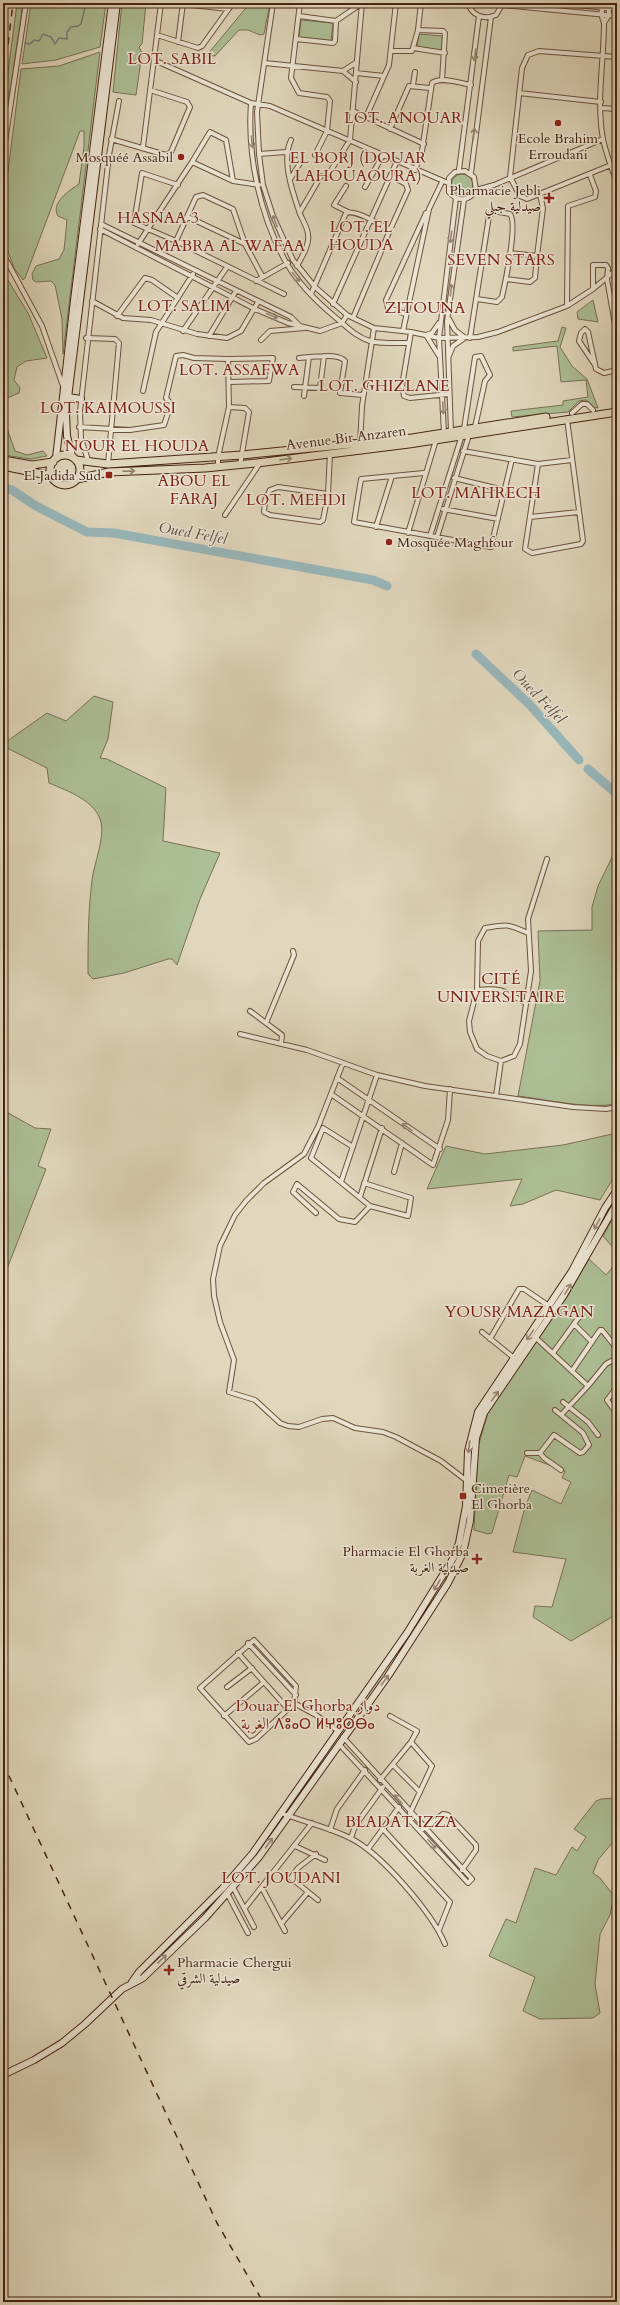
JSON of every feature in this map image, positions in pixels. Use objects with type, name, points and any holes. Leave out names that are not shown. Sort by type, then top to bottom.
[{"type":"highway","name":"Avenue Bir Anzaren","points":[[360,446],[448,435],[617,407]]},
{"type":"highway","name":"Avenue Bir Anzaren","points":[[465,432],[475,427],[617,412]]},
{"type":"highway","name":"Avenue Bir Anzaren","points":[[74,458],[89,463],[108,464],[330,449],[436,440],[448,435]]},
{"type":"highway","name":"Avenue Bir Anzaren","points":[[77,479],[109,472],[240,465],[330,449]]},
{"type":"highway","points":[[3,460],[32,465],[55,460],[65,455],[74,458],[80,468],[77,479],[69,484],[62,484],[52,476],[3,466]]},
{"type":"highway","points":[[52,476],[51,470],[55,460]]},
{"type":"main road","points":[[55,460],[112,3]]},
{"type":"main road","points":[[74,458],[66,429],[68,397],[117,3]]},
{"type":"main road","points":[[68,397],[81,399]]},
{"type":"main road","points":[[581,1260],[605,1208],[617,1190]]},
{"type":"main road","points":[[3,2075],[34,2060],[62,2043],[132,1982],[139,1972],[222,1889],[253,1853],[338,1731],[391,1659],[454,1557],[464,1528],[467,1481],[476,1438],[484,1413],[536,1338],[581,1260],[617,1203]]},
{"type":"main road","points":[[132,1982],[143,1978],[233,1887],[259,1857],[396,1663],[448,1583],[463,1553],[470,1521],[469,1441],[477,1412],[574,1272]]},
{"type":"main road","points":[[391,1659],[396,1663]]},
{"type":"main road","points":[[228,1882],[233,1887]]},
{"type":"main road","points":[[222,1889],[227,1893]]},
{"type":"street","points":[[3,155],[26,3]]},
{"type":"street","points":[[143,147],[161,3]]},
{"type":"street","points":[[157,35],[194,48],[202,46],[233,3]]},
{"type":"street","points":[[273,3],[258,104],[257,123],[263,185],[277,228],[293,260],[315,287],[347,315],[374,328],[411,332],[439,338],[468,338],[498,332],[567,306],[607,279],[617,269]]},
{"type":"street","points":[[300,3],[300,16],[291,67],[292,83],[299,93],[329,99],[327,131],[315,155]]},
{"type":"street","points":[[300,16],[336,21],[362,3]]},
{"type":"street","points":[[328,175],[350,140],[362,3]]},
{"type":"street","points":[[366,117],[389,65],[396,3]]},
{"type":"street","points":[[391,51],[410,52],[413,48],[418,30],[421,3]]},
{"type":"street","points":[[467,3],[474,13],[479,16],[491,17],[500,10],[503,4],[617,16]]},
{"type":"street","points":[[556,3],[603,5],[617,9]]},
{"type":"street","points":[[604,23],[609,15],[610,8],[608,3]]},
{"type":"street","points":[[178,42],[183,4],[228,9]]},
{"type":"street","points":[[603,5],[601,14],[604,23],[601,102],[604,139],[617,183]]},
{"type":"street","points":[[460,170],[479,16]]},
{"type":"street","points":[[471,173],[460,170],[452,174],[448,182],[449,192],[456,198],[464,200],[473,195],[476,190],[476,181],[471,173],[491,17]]},
{"type":"street","points":[[296,39],[333,43],[335,41],[336,21]]},
{"type":"street","points":[[418,30],[443,31],[446,36],[442,80]]},
{"type":"street","points":[[413,48],[445,53]]},
{"type":"street","points":[[611,165],[531,199],[520,196],[510,177],[519,93],[525,59],[532,52],[617,57]]},
{"type":"street","points":[[154,60],[251,103],[270,106],[350,140],[442,182],[448,182]]},
{"type":"street","points":[[343,71],[357,62]]},
{"type":"street","points":[[264,63],[291,67],[343,71],[356,82]]},
{"type":"street","points":[[413,85],[415,72]]},
{"type":"street","points":[[356,73],[384,76]]},
{"type":"street","points":[[416,170],[424,144],[430,88],[434,81],[442,80],[471,85]]},
{"type":"street","points":[[390,129],[408,88],[413,85],[430,88]]},
{"type":"street","points":[[111,138],[169,154],[190,110],[187,102],[150,90]]},
{"type":"street","points":[[519,93],[601,102]]},
{"type":"street","points":[[89,463],[79,427],[86,338],[92,300],[111,138],[119,101]]},
{"type":"street","points":[[251,103],[251,136],[258,185],[267,217],[287,264],[311,294],[348,329],[371,341],[409,343]]},
{"type":"street","points":[[602,108],[617,109]]},
{"type":"street","points":[[353,111],[424,144]]},
{"type":"street","points":[[136,247],[178,185],[207,134],[212,132],[226,140],[233,181]]},
{"type":"street","points":[[476,190],[604,139]]},
{"type":"street","points":[[291,140],[286,152],[300,212],[308,234],[308,238],[297,266]]},
{"type":"street","points":[[259,154],[286,152]]},
{"type":"street","points":[[364,187],[383,155]]},
{"type":"street","points":[[333,304],[397,161]]},
{"type":"street","points":[[192,162],[233,181],[263,185]]},
{"type":"street","points":[[291,178],[300,163]]},
{"type":"street","points":[[178,185],[142,173],[133,221],[136,225],[176,241],[284,294]]},
{"type":"street","points":[[567,306],[568,206],[595,197],[596,191],[590,175]]},
{"type":"street","points":[[300,212],[321,176]]},
{"type":"street","points":[[353,318],[408,190],[406,184],[391,176]]},
{"type":"street","points":[[406,314],[388,308],[386,300],[442,182]]},
{"type":"street","points":[[346,186],[334,205],[348,212],[370,219],[390,230]]},
{"type":"street","points":[[176,241],[199,195],[228,206],[235,214],[245,244],[262,276]]},
{"type":"street","points":[[506,279],[532,282],[535,278],[543,208],[540,195]]},
{"type":"street","points":[[448,435],[442,395],[439,338],[456,198]]},
{"type":"street","points":[[448,435],[448,316],[464,200]]},
{"type":"street","points":[[403,331],[429,209]]},
{"type":"street","points":[[311,294],[345,214],[348,212]]},
{"type":"street","points":[[448,358],[453,346],[468,338],[477,298],[489,216],[491,212],[510,214],[513,217],[510,253],[506,279],[500,300],[497,302],[477,298]]},
{"type":"street","points":[[188,217],[245,244]]},
{"type":"street","points":[[100,226],[139,242],[291,317],[300,326]]},
{"type":"street","points":[[100,226],[136,247],[255,309],[288,323],[320,331],[342,323],[347,315]]},
{"type":"street","points":[[510,253],[537,256]]},
{"type":"street","points":[[3,254],[4,259],[42,326],[64,388]]},
{"type":"street","points":[[170,265],[173,260]]},
{"type":"street","points":[[256,281],[262,276],[293,260]]},
{"type":"street","points":[[593,289],[593,265],[606,265],[608,268],[607,279],[616,323],[617,336]]},
{"type":"street","points":[[183,331],[227,267]]},
{"type":"street","points":[[143,391],[149,359],[161,322],[195,270]]},
{"type":"street","points":[[117,316],[145,278],[152,280],[178,298]]},
{"type":"street","points":[[209,336],[236,291]]},
{"type":"street","points":[[92,300],[117,316],[161,322],[183,331],[228,338],[238,334],[258,302]]},
{"type":"street","points":[[448,316],[454,330],[468,338]]},
{"type":"street","points":[[426,335],[436,329],[440,321]]},
{"type":"street","points":[[261,340],[270,331],[305,328]]},
{"type":"street","points":[[360,446],[363,395],[374,328]]},
{"type":"street","points":[[595,365],[588,330],[583,330],[579,341],[595,365],[600,372],[617,370]]},
{"type":"street","points":[[411,332],[402,386],[404,396],[410,398],[449,394]]},
{"type":"street","points":[[426,335],[440,358]]},
{"type":"street","points":[[86,338],[115,339],[119,343],[108,464]]},
{"type":"street","points":[[79,427],[130,430],[164,424],[171,404],[166,398],[176,356],[182,355],[194,358],[272,357],[274,360],[269,381],[230,382]]},
{"type":"street","points":[[299,358],[324,356],[342,358],[345,361],[340,393],[363,395]]},
{"type":"street","points":[[294,387],[320,388],[324,356]]},
{"type":"street","points":[[437,537],[463,452],[475,357],[481,356],[490,375],[485,381],[475,427]]},
{"type":"street","points":[[304,396],[309,357]]},
{"type":"street","points":[[218,467],[218,457],[229,407],[230,382],[228,358]]},
{"type":"street","points":[[229,407],[245,408],[249,412],[240,465]]},
{"type":"street","points":[[538,464],[525,546],[529,553],[581,544],[583,541],[572,460],[569,416]]},
{"type":"street","points":[[430,536],[465,432]]},
{"type":"street","points":[[408,533],[424,473],[436,440]]},
{"type":"street","points":[[328,494],[278,486],[270,490],[263,508],[264,512],[270,515],[320,522],[324,518],[328,494],[330,449]]},
{"type":"street","points":[[463,452],[538,464],[572,460]]},
{"type":"street","points":[[424,473],[362,478],[359,481],[354,522],[491,547],[512,459]]},
{"type":"street","points":[[225,515],[260,462]]},
{"type":"street","points":[[376,527],[392,476]]},
{"type":"street","points":[[450,477],[504,490]]},
{"type":"street","points":[[440,508],[498,519]]},
{"type":"street","points":[[530,517],[579,512]]},
{"type":"street","points":[[528,933],[508,924],[485,928],[482,931],[478,941],[477,990],[469,1021],[472,1042],[477,1049],[487,1056],[501,1061],[514,1056],[520,1044],[531,971],[528,933],[530,910],[547,859]]},
{"type":"street","points":[[266,1023],[293,951]]},
{"type":"street","points":[[477,990],[498,988],[505,990],[526,1003]]},
{"type":"street","points":[[250,1011],[282,1035],[281,1044]]},
{"type":"street","points":[[240,1034],[307,1050],[377,1076],[450,1089],[589,1109],[617,1108]]},
{"type":"street","points":[[496,1096],[501,1061]]},
{"type":"street","points":[[343,1063],[318,1127],[304,1154],[264,1183],[246,1201],[235,1215],[220,1246],[213,1280],[214,1296],[220,1322],[234,1360],[228,1392],[255,1400],[280,1423],[288,1426],[299,1427],[322,1419],[333,1418],[355,1428],[383,1432],[396,1437],[441,1461],[467,1481]]},
{"type":"street","points":[[341,1182],[377,1076]]},
{"type":"street","points":[[337,1078],[440,1149]]},
{"type":"street","points":[[331,1094],[382,1128],[433,1165],[440,1149],[448,1120],[450,1089]]},
{"type":"street","points":[[353,1147],[323,1128],[311,1158],[370,1206],[408,1216],[410,1198],[364,1184]]},
{"type":"street","points":[[360,1197],[382,1128]]},
{"type":"street","points":[[394,1172],[402,1143]]},
{"type":"street","points":[[316,1213],[293,1192],[297,1184],[339,1219],[355,1222],[370,1206]]},
{"type":"street","points":[[490,1338],[519,1289],[524,1289],[549,1306]]},
{"type":"street","points":[[553,1353],[579,1316]]},
{"type":"street","points":[[574,1324],[592,1342]]},
{"type":"street","points":[[572,1371],[602,1330],[617,1349]]},
{"type":"street","points":[[482,1332],[514,1358]]},
{"type":"street","points":[[536,1338],[588,1386]]},
{"type":"street","points":[[561,1415],[606,1364],[617,1358]]},
{"type":"street","points":[[617,1387],[607,1400],[617,1414]]},
{"type":"street","points":[[563,1402],[588,1422],[598,1436]]},
{"type":"street","points":[[540,1453],[554,1435],[580,1453],[583,1452],[589,1445],[583,1433],[555,1410]]},
{"type":"street","points":[[527,1453],[540,1453]]},
{"type":"street","points":[[540,1453],[544,1458],[561,1470]]},
{"type":"street","points":[[254,1640],[257,1641],[296,1686],[294,1703],[251,1742],[246,1741],[200,1688],[248,1643],[254,1640]]},
{"type":"street","points":[[248,1643],[296,1695]]},
{"type":"street","points":[[238,1653],[288,1709]]},
{"type":"street","points":[[228,1687],[252,1668]]},
{"type":"street","points":[[224,1716],[264,1682]]},
{"type":"street","points":[[294,1703],[338,1731]]},
{"type":"street","points":[[380,1780],[411,1742],[417,1731],[390,1716]]},
{"type":"street","points":[[339,1744],[364,1771],[383,1787],[410,1812],[472,1879],[468,1884],[399,1807],[383,1787],[380,1780],[343,1737]]},
{"type":"street","points":[[408,1817],[432,1766],[411,1742]]},
{"type":"street","points":[[393,1765],[420,1792]]},
{"type":"street","points":[[330,1830],[337,1809],[368,1766]]},
{"type":"street","points":[[350,1838],[355,1826],[383,1787]]},
{"type":"street","points":[[368,1849],[382,1828],[399,1807]]},
{"type":"street","points":[[281,1813],[350,1838],[368,1849],[382,1862],[439,1930],[445,1944]]},
{"type":"street","points":[[421,1831],[443,1814],[448,1815],[476,1845],[476,1850],[463,1870],[459,1873]]},
{"type":"street","points":[[245,1908],[312,1823]]},
{"type":"street","points":[[382,1828],[450,1902],[439,1930]]},
{"type":"street","points":[[295,1846],[316,1854],[325,1860]]},
{"type":"street","points":[[316,1854],[298,1868],[291,1878],[318,1900]]},
{"type":"street","points":[[233,1887],[254,1927]]},
{"type":"street","points":[[262,1888],[285,1931]]},
{"type":"street","points":[[281,1924],[308,1892]]},
{"type":"street","points":[[227,1893],[248,1933]]},
{"type":"green space","points":[[17,3],[23,3],[3,139],[3,111]]},
{"type":"green space","points":[[31,3],[106,3],[100,47],[56,60],[22,64]]},
{"type":"green space","points":[[122,3],[146,3],[142,44],[139,47],[142,53],[136,95],[113,92]]},
{"type":"green space","points":[[250,3],[270,3],[264,34],[260,35],[248,30],[239,30],[215,56],[207,55]]},
{"type":"green space","points":[[301,20],[333,23],[331,41],[299,38]]},
{"type":"green space","points":[[419,34],[443,36],[442,50],[417,48]]},
{"type":"green space","points":[[100,52],[63,354],[62,319],[55,285],[51,281],[36,282],[33,280],[32,274],[36,266],[59,259],[64,250],[67,220],[58,216],[56,211],[62,197],[79,184],[84,147],[84,131],[80,131],[23,280],[14,268],[6,246],[3,230],[4,202],[21,69],[59,66]]},
{"type":"green space","points":[[462,174],[470,177],[473,185],[470,193],[462,196],[454,193],[451,185],[454,177]]},
{"type":"green space","points":[[3,272],[28,313],[47,358],[26,361],[17,367],[14,380],[20,388],[19,393],[7,398],[3,403]]},
{"type":"green space","points":[[593,300],[598,322],[578,319],[577,312]]},
{"type":"green space","points":[[562,327],[566,328],[560,347],[572,366],[587,379],[598,408],[594,407],[586,400],[579,401],[568,412],[512,417],[511,411],[563,405],[563,401],[588,397],[586,380],[561,382],[557,346],[513,351],[513,347],[558,341]]},
{"type":"green space","points":[[3,417],[15,451],[27,455],[43,451],[47,456],[31,459],[3,455]]},
{"type":"green space","points":[[94,696],[113,702],[108,739],[100,758],[107,759],[166,788],[163,841],[220,853],[200,899],[177,965],[172,959],[168,959],[124,973],[93,979],[88,974],[89,915],[92,880],[102,835],[101,822],[93,808],[87,803],[72,793],[49,783],[47,768],[3,746],[3,744],[47,713],[66,721]]},
{"type":"green space","points":[[617,847],[617,1104],[580,1105],[518,1096],[540,981],[538,931],[592,930],[592,907],[598,886]]},
{"type":"green space","points":[[3,1110],[35,1128],[51,1129],[38,1166],[46,1169],[3,1279]]},
{"type":"green space","points":[[617,1133],[617,1172],[600,1200],[556,1190],[523,1204],[510,1206],[522,1179],[427,1189],[446,1146],[485,1154],[563,1145]]},
{"type":"green space","points":[[615,1214],[617,1216],[617,1252],[603,1236]]},
{"type":"green space","points":[[589,1259],[606,1275],[617,1262],[617,1614],[571,1641],[533,1617],[535,1606],[552,1607],[566,1559],[513,1552],[525,1507],[532,1490],[561,1504],[571,1482],[562,1478],[565,1471],[525,1456],[517,1477],[509,1475],[492,1533],[488,1534],[474,1530],[478,1447],[489,1409],[570,1292]]},
{"type":"green space","points":[[617,1798],[617,1837],[598,1860],[593,1873],[600,1878],[614,1896],[610,1915],[600,1934],[595,1984],[600,2013],[593,2018],[540,2019],[523,2011],[535,1977],[489,1956],[506,1919],[516,1923],[535,1868],[556,1875],[572,1847],[577,1851],[586,1837],[574,1829],[596,1801],[601,1799]]},
{"type":"waterway","points":[[25,43],[30,44],[34,40],[39,41],[43,34],[51,37],[55,44],[59,38],[67,39],[67,32],[71,27],[81,24],[86,3]]},
{"type":"waterway","name":"Oued Felfel","points":[[3,488],[12,490],[36,506],[87,532],[114,533],[373,580],[387,586]]},
{"type":"waterway","name":"Oued Felfel","points":[[476,654],[529,704],[579,760]]},
{"type":"waterway","name":"Oued Felfel","points":[[588,769],[617,794]]},
{"type":"railway","points":[[3,86],[13,3]]},
{"type":"railway","points":[[3,1763],[217,2223],[263,2302]]},
{"type":"place","name":"Ecole Brahim Erroudani","points":[[558,123]]},
{"type":"place","name":"Mosquéé Assabil","points":[[181,157]]},
{"type":"place","name":"Pharmacie Jebli صيدلية جبلي","points":[[549,198]]},
{"type":"place","name":"El Jadida Sud","points":[[109,475]]},
{"type":"place","name":"Mosquée Maghfour","points":[[389,542]]},
{"type":"place","name":"Cimetière El Ghorba","points":[[463,1496]]},
{"type":"place","name":"Pharmacie El Ghorba صيدلية الغربة","points":[[477,1559]]},
{"type":"place","name":"Pharmacie Chergui صيدلية الشرقي","points":[[169,1970]]},
{"type":"district","name":"LOT. SABIL","points":[[172,59]]},
{"type":"district","name":"LOT. ANOUAR","points":[[403,118]]},
{"type":"district","name":"EL BORJ (DOUAR LAHOUAOURA)","points":[[358,167]]},
{"type":"district","name":"HASNAA 3","points":[[158,218]]},
{"type":"district","name":"LOT. EL HOUDA","points":[[361,236]]},
{"type":"district","name":"MABRA AL WAFAA","points":[[230,246]]},
{"type":"district","name":"SEVEN STARS","points":[[501,260]]},
{"type":"district","name":"LOT. SALIM","points":[[184,306]]},
{"type":"district","name":"ZITOUNA","points":[[425,308]]},
{"type":"district","name":"LOT. ASSAFWA","points":[[239,370]]},
{"type":"district","name":"LOT. GHIZLANE","points":[[384,386]]},
{"type":"district","name":"LOT. KAIMOUSSI","points":[[108,408]]},
{"type":"district","name":"NOUR EL HOUDA","points":[[137,446]]},
{"type":"district","name":"ABOU EL FARAJ","points":[[194,490]]},
{"type":"district","name":"LOT. MAHRECH","points":[[476,493]]},
{"type":"district","name":"LOT. MEHDI","points":[[296,500]]},
{"type":"district","name":"CITÉ UNIVERSITAIRE","points":[[501,988]]},
{"type":"district","name":"YOUSR MAZAGAN","points":[[519,1312]]},
{"type":"district","name":"Douar El Ghorba دوار الغربة ⴷⵓⴰⵔ ⵍⵖⵓⵔⴱⴰ","points":[[308,1715]]},
{"type":"district","name":"BLADAT IZZA","points":[[401,1822]]},
{"type":"district","name":"LOT. JOUDANI","points":[[281,1878]]}]
